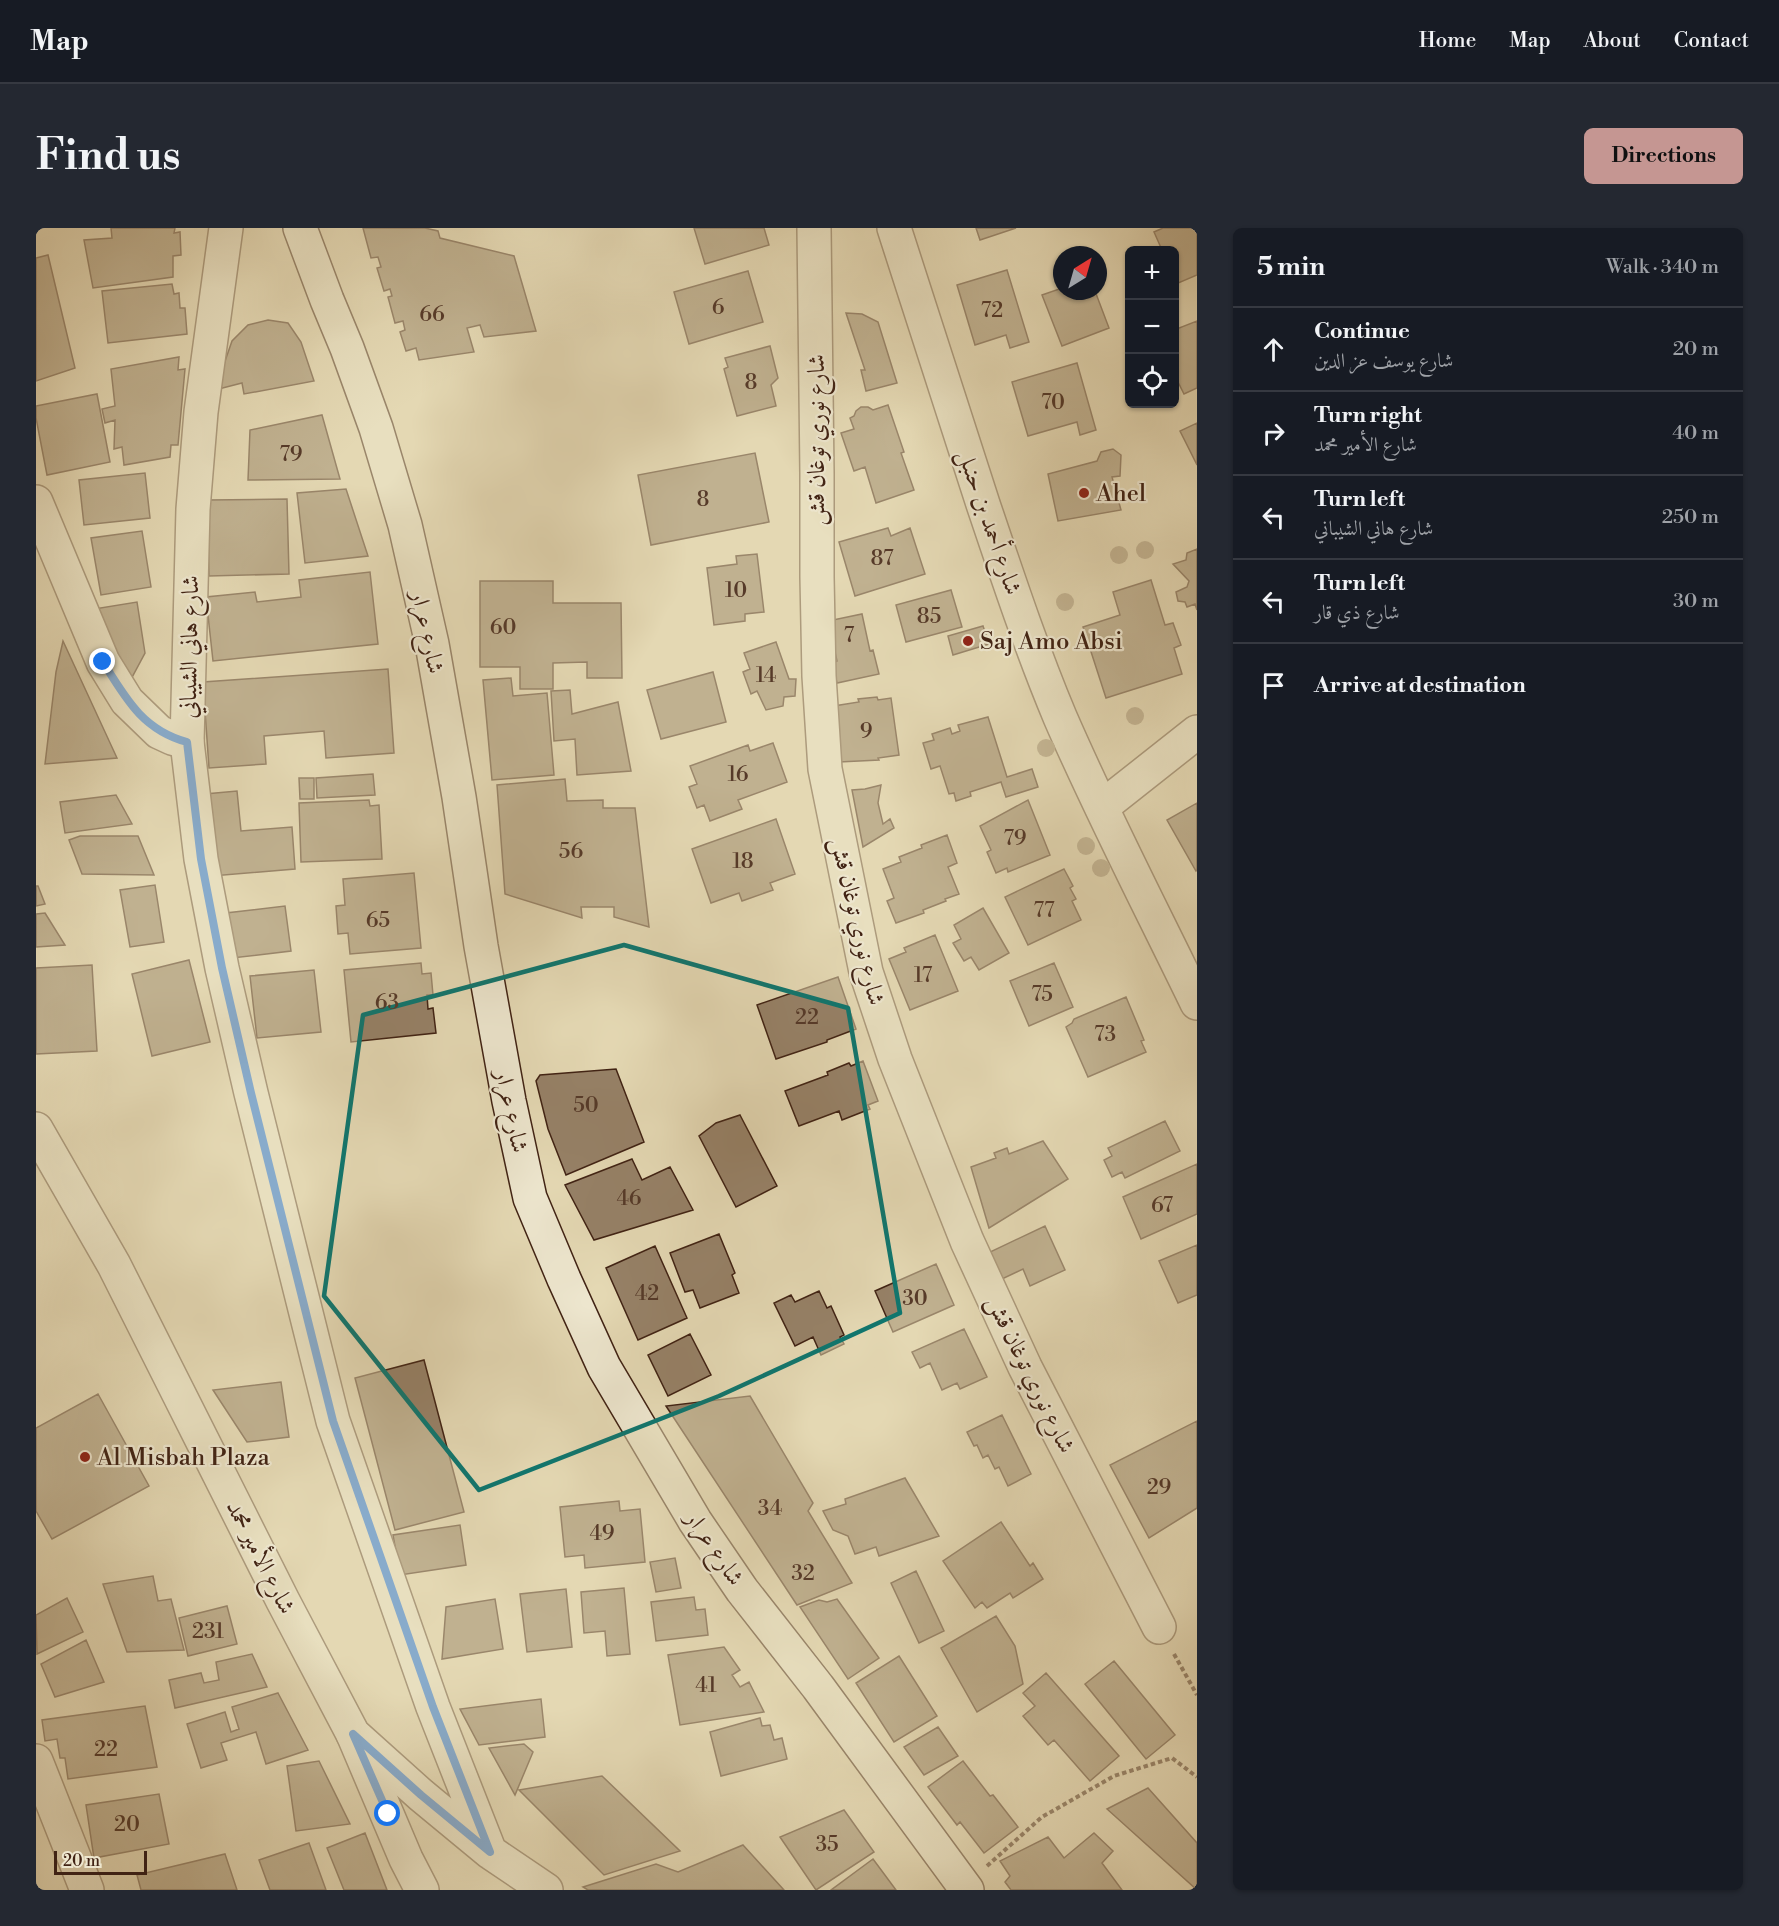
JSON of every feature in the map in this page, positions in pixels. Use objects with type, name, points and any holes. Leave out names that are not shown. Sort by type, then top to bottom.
[{"type":"street","name":"شارع هاني الشيباني","points":[[226,228],[201,412],[193,509],[187,742],[201,859],[222,968],[333,1421],[433,1707],[490,1852]]},
{"type":"street","name":"شارع عرار","points":[[300,228],[376,428],[405,525],[432,644],[508,1101],[534,1208],[604,1367],[695,1521],[742,1590],[818,1687],[965,1888]]},
{"type":"street","name":"شارع نوري توغان قش","points":[[814,228],[817,588],[819,676],[825,769],[866,972],[895,1059],[967,1241],[1024,1367],[1159,1627]]},
{"type":"street","name":"شارع أحمد بن حنبل","points":[[894,228],[1008,578],[1060,717],[1197,1003]]},
{"type":"street","points":[[36,502],[103,662],[127,701],[159,732],[187,742]]},
{"type":"street","points":[[1102,807],[1197,732]]},
{"type":"street","name":"شارع الأمير محمد","points":[[39,1140],[114,1266],[283,1601],[353,1734],[421,1795],[490,1852],[546,1890]]},
{"type":"street","points":[[353,1734],[406,1859],[422,1890]]},
{"type":"street","points":[[36,1761],[87,1890]]},
{"type":"path","points":[[1159,1627],[1197,1695]]},
{"type":"path","points":[[965,1888],[1042,1817],[1114,1776],[1172,1758],[1197,1777]]},
{"type":"highlighted area","points":[[624,945],[848,1008],[900,1313],[719,1396],[479,1490],[324,1296],[363,1015]]},
{"type":"building","points":[[111,228],[175,228],[174,233],[180,232],[181,255],[173,256],[173,277],[93,288],[84,240],[112,238]]},
{"type":"building","points":[[363,228],[425,228],[438,231],[440,238],[514,256],[536,331],[484,337],[480,325],[467,328],[474,352],[419,360],[416,348],[406,351],[400,332],[405,330],[403,321],[395,323],[388,297],[392,296],[390,289],[384,291],[377,268],[381,267],[378,257],[371,258]]},
{"type":"building","points":[[694,228],[764,228],[769,245],[705,264]]},
{"type":"building","points":[[976,228],[1016,228],[980,240]]},
{"type":"building","points":[[1163,228],[1197,228],[1197,275],[1179,283],[1179,246],[1160,246],[1154,232]]},
{"type":"building","points":[[48,255],[75,368],[36,381],[36,258]]},
{"type":"building","points":[[1007,270],[1029,342],[1010,348],[1006,335],[975,345],[957,285]]},
{"type":"building","points":[[748,271],[763,322],[689,344],[674,292]]},
{"type":"building","points":[[172,284],[174,294],[179,293],[180,308],[185,308],[187,334],[108,343],[102,291]]},
{"type":"building","points":[[1053,291],[1053,300],[1098,300],[1109,328],[1062,346],[1042,295]]},
{"type":"building","points":[[846,313],[862,314],[878,322],[897,383],[866,391],[861,370],[865,370]]},
{"type":"building","points":[[268,320],[288,323],[301,342],[314,381],[244,394],[242,383],[215,390],[232,341],[248,325]]},
{"type":"building","points":[[1197,321],[1197,388],[1184,394],[1179,384],[1179,328]]},
{"type":"building","points":[[770,346],[778,378],[771,385],[776,406],[737,416],[724,369],[728,367],[725,358]]},
{"type":"building","points":[[179,357],[178,370],[185,369],[178,445],[171,445],[170,457],[124,465],[122,447],[114,449],[115,420],[105,423],[102,409],[115,406],[111,369]]},
{"type":"building","points":[[1077,363],[1096,430],[1080,435],[1077,422],[1028,436],[1012,382]]},
{"type":"building","points":[[97,394],[110,462],[47,475],[36,418],[36,406]]},
{"type":"building","points":[[888,405],[914,490],[876,503],[865,467],[854,471],[841,433],[854,429],[850,418],[861,407],[873,410]]},
{"type":"building","points":[[322,415],[340,479],[248,480],[250,430]]},
{"type":"building","points":[[1197,423],[1197,465],[1180,431]]},
{"type":"building","name":"Ahel","points":[[1113,449],[1121,455],[1120,476],[1112,477],[1121,510],[1058,521],[1048,474],[1097,461],[1101,452]]},
{"type":"building","points":[[755,453],[769,522],[651,545],[638,475]]},
{"type":"building","points":[[145,473],[150,518],[84,525],[79,480]]},
{"type":"building","points":[[346,489],[368,556],[305,563],[297,493]]},
{"type":"building","points":[[287,499],[289,574],[209,576],[207,500]]},
{"type":"building","points":[[888,528],[891,536],[910,528],[925,574],[855,596],[839,542]]},
{"type":"building","points":[[142,531],[151,587],[101,595],[91,538]]},
{"type":"building","points":[[1197,549],[1197,610],[1195,604],[1187,607],[1185,602],[1178,601],[1176,592],[1187,587],[1189,581],[1173,564],[1186,560],[1187,553]]},
{"type":"building","points":[[757,554],[764,612],[745,614],[745,621],[714,625],[707,568],[737,564],[736,556]]},
{"type":"building","points":[[370,572],[378,644],[213,661],[206,597],[255,592],[257,602],[301,597],[299,580]]},
{"type":"building","points":[[1151,580],[1165,625],[1173,623],[1181,645],[1174,648],[1182,674],[1106,698],[1083,627],[1120,615],[1113,592]]},
{"type":"building","points":[[480,581],[553,581],[553,603],[621,603],[622,678],[587,678],[587,662],[553,663],[553,689],[520,689],[520,667],[480,667]]},
{"type":"building","points":[[951,590],[962,627],[906,642],[896,605]]},
{"type":"building","points":[[137,602],[145,653],[130,681],[94,609]]},
{"type":"building","points":[[862,614],[870,651],[873,650],[879,674],[837,683],[832,663],[837,661],[828,621]]},
{"type":"building","points":[[983,626],[989,644],[953,655],[948,636]]},
{"type":"building","points":[[63,641],[117,758],[45,764],[56,672]]},
{"type":"building","points":[[776,642],[789,679],[796,679],[795,696],[784,697],[783,706],[766,710],[757,691],[751,694],[743,672],[750,669],[744,653]]},
{"type":"building","points":[[388,669],[394,753],[326,758],[324,731],[264,736],[266,764],[209,768],[203,682]]},
{"type":"building","points":[[713,672],[726,722],[661,739],[647,690]]},
{"type":"building","points":[[511,678],[513,696],[547,693],[554,775],[492,780],[483,680]]},
{"type":"building","points":[[570,690],[572,714],[618,702],[631,771],[577,775],[575,739],[554,741],[551,691]]},
{"type":"building","points":[[877,697],[878,700],[891,698],[899,755],[878,758],[879,760],[839,762],[834,706],[859,702],[858,699]]},
{"type":"building","points":[[988,717],[1007,777],[1032,769],[1038,787],[1006,797],[1001,782],[970,792],[971,796],[956,801],[954,793],[949,794],[940,766],[931,769],[923,743],[934,740],[932,734],[950,728],[952,734],[960,731],[958,725]]},
{"type":"building","points":[[773,743],[787,782],[738,800],[742,809],[710,821],[704,805],[697,808],[689,787],[697,784],[690,766],[748,745],[750,751]]},
{"type":"building","points":[[373,774],[375,795],[317,798],[316,778]]},
{"type":"building","points":[[299,778],[314,778],[314,799],[300,799]]},
{"type":"building","points":[[565,779],[567,801],[603,800],[603,808],[635,808],[649,927],[614,917],[614,907],[581,907],[582,918],[505,894],[497,785]]},
{"type":"building","points":[[881,785],[878,803],[883,824],[890,819],[894,828],[863,847],[852,790]]},
{"type":"building","points":[[237,791],[241,831],[292,827],[295,869],[212,876],[205,794]]},
{"type":"building","points":[[116,795],[132,824],[65,833],[60,802]]},
{"type":"building","points":[[369,800],[370,806],[379,805],[382,859],[301,862],[299,803]]},
{"type":"building","points":[[1028,800],[1050,855],[1008,872],[1007,868],[996,873],[987,852],[991,850],[980,826]]},
{"type":"building","points":[[1197,803],[1197,870],[1196,871],[1167,820]]},
{"type":"building","points":[[776,819],[795,874],[770,883],[773,890],[742,901],[739,893],[711,903],[692,849]]},
{"type":"building","points":[[947,835],[957,863],[948,867],[959,894],[923,910],[924,913],[896,923],[887,901],[894,898],[883,869],[901,862],[899,857],[922,848],[921,845]]},
{"type":"building","points":[[80,836],[138,836],[154,875],[82,874],[69,840]]},
{"type":"building","points":[[1064,869],[1073,886],[1070,888],[1076,899],[1072,901],[1081,920],[1028,945],[1005,897]]},
{"type":"building","points":[[414,873],[421,948],[350,954],[348,933],[338,934],[336,906],[345,905],[343,879]]},
{"type":"building","points":[[155,885],[164,942],[130,947],[120,890]]},
{"type":"building","points":[[36,886],[38,886],[45,904],[36,906]]},
{"type":"building","points":[[285,906],[291,951],[232,958],[226,913]]},
{"type":"building","points":[[983,908],[1009,953],[979,970],[971,957],[964,961],[953,943],[961,939],[954,925]]},
{"type":"building","points":[[45,913],[65,945],[36,947],[36,914]]},
{"type":"building","points":[[935,935],[958,991],[910,1010],[889,959],[906,952],[904,948]]},
{"type":"building","points":[[189,960],[210,1042],[152,1056],[132,974]]},
{"type":"building","points":[[421,963],[422,974],[431,973],[433,995],[427,995],[428,1009],[433,1008],[436,1033],[351,1042],[344,970]]},
{"type":"building","points":[[1054,963],[1073,1007],[1029,1026],[1010,981]]},
{"type":"building","points":[[92,965],[97,1051],[36,1054],[36,968]]},
{"type":"building","points":[[314,970],[321,1032],[257,1038],[250,976]]},
{"type":"building","points":[[838,977],[856,1029],[827,1040],[827,1042],[776,1059],[757,1005]]},
{"type":"building","points":[[1126,997],[1144,1040],[1141,1041],[1146,1052],[1088,1077],[1066,1027],[1074,1019]]},
{"type":"building","points":[[863,1061],[878,1101],[868,1105],[870,1109],[842,1120],[839,1111],[799,1126],[785,1091],[828,1075],[827,1072],[849,1063],[851,1066]]},
{"type":"building","points":[[616,1069],[644,1142],[566,1175],[548,1129],[536,1081],[540,1075]]},
{"type":"building","points":[[740,1115],[777,1186],[736,1207],[699,1136],[716,1123]]},
{"type":"building","points":[[1165,1121],[1180,1151],[1125,1178],[1122,1172],[1112,1177],[1104,1160],[1112,1156],[1108,1148]]},
{"type":"building","points":[[1043,1141],[1068,1179],[989,1228],[971,1167],[996,1158],[994,1153],[1007,1148],[1009,1154]]},
{"type":"building","points":[[632,1159],[642,1180],[670,1167],[693,1210],[594,1240],[565,1185]]},
{"type":"building","points":[[1197,1164],[1197,1214],[1141,1239],[1123,1197]]},
{"type":"building","points":[[1045,1226],[1065,1270],[1030,1286],[1023,1269],[1002,1279],[990,1252]]},
{"type":"building","points":[[719,1234],[735,1273],[732,1275],[739,1293],[700,1308],[693,1290],[685,1292],[670,1253]]},
{"type":"building","points":[[1197,1245],[1197,1295],[1178,1303],[1159,1261]]},
{"type":"building","points":[[655,1246],[687,1318],[638,1340],[606,1268]]},
{"type":"building","points":[[936,1264],[954,1305],[893,1332],[875,1291]]},
{"type":"building","points":[[819,1291],[827,1308],[831,1306],[844,1335],[840,1337],[844,1344],[821,1355],[813,1337],[795,1346],[774,1303],[791,1295],[795,1302]]},
{"type":"building","points":[[964,1329],[987,1377],[960,1389],[957,1383],[942,1390],[930,1363],[920,1368],[912,1352]]},
{"type":"building","points":[[690,1334],[711,1375],[668,1396],[648,1355]]},
{"type":"building","points":[[424,1360],[464,1512],[395,1530],[355,1378]]},
{"type":"building","points":[[281,1382],[289,1437],[247,1442],[213,1390]]},
{"type":"building","name":"Al Misbah Plaza","points":[[98,1394],[149,1486],[52,1539],[36,1511],[36,1428]]},
{"type":"building","points":[[750,1396],[813,1503],[808,1511],[852,1583],[797,1605],[666,1406]]},
{"type":"building","points":[[1002,1415],[1031,1474],[1008,1486],[999,1467],[995,1469],[988,1455],[983,1458],[967,1432]]},
{"type":"building","points":[[1197,1421],[1197,1508],[1149,1538],[1110,1465]]},
{"type":"building","points":[[905,1478],[939,1536],[879,1556],[876,1547],[855,1554],[848,1536],[833,1530],[823,1511],[846,1504],[845,1499]]},
{"type":"building","points":[[619,1501],[620,1511],[640,1509],[645,1562],[585,1568],[584,1555],[565,1557],[560,1507]]},
{"type":"building","points":[[1001,1522],[1030,1566],[1033,1563],[1043,1579],[1013,1598],[1010,1593],[987,1608],[982,1602],[975,1608],[943,1561]]},
{"type":"building","points":[[460,1525],[466,1565],[400,1575],[393,1535]]},
{"type":"building","points":[[675,1558],[681,1588],[656,1592],[650,1562]]},
{"type":"building","points":[[916,1571],[944,1631],[919,1643],[891,1583]]},
{"type":"building","points":[[153,1576],[158,1601],[171,1599],[184,1650],[127,1652],[103,1584]]},
{"type":"building","points":[[624,1588],[630,1654],[607,1656],[605,1631],[584,1633],[581,1592]]},
{"type":"building","points":[[566,1589],[572,1647],[527,1652],[520,1594]]},
{"type":"building","points":[[694,1597],[696,1610],[705,1609],[708,1635],[656,1641],[651,1602]]},
{"type":"building","points":[[67,1598],[83,1632],[37,1654],[36,1615]]},
{"type":"building","points":[[495,1599],[503,1649],[442,1659],[446,1607]]},
{"type":"building","points":[[837,1599],[879,1658],[848,1679],[800,1607],[819,1600],[827,1602]]},
{"type":"building","points":[[227,1606],[237,1644],[188,1656],[179,1618]]},
{"type":"building","points":[[996,1616],[1015,1646],[1023,1684],[977,1712],[941,1648]]},
{"type":"building","points":[[86,1640],[104,1682],[55,1697],[41,1664]]},
{"type":"building","points":[[724,1647],[740,1670],[732,1675],[740,1687],[749,1682],[764,1712],[680,1725],[668,1655]]},
{"type":"building","points":[[252,1654],[267,1687],[175,1708],[169,1680],[201,1673],[204,1683],[219,1680],[216,1662]]},
{"type":"building","points":[[899,1656],[937,1716],[894,1742],[856,1683]]},
{"type":"building","points":[[1114,1661],[1175,1735],[1146,1759],[1085,1684]]},
{"type":"building","points":[[1046,1673],[1119,1756],[1090,1781],[1054,1740],[1048,1745],[1023,1716],[1035,1706],[1023,1693]]},
{"type":"building","points":[[278,1693],[308,1750],[266,1764],[256,1732],[221,1743],[227,1760],[201,1768],[187,1724],[225,1712],[231,1732],[239,1729],[232,1707]]},
{"type":"building","points":[[541,1699],[545,1737],[479,1745],[460,1709]]},
{"type":"building","points":[[145,1706],[157,1767],[68,1779],[65,1758],[60,1758],[57,1739],[45,1741],[42,1720]]},
{"type":"building","points":[[760,1718],[762,1726],[770,1725],[774,1740],[782,1738],[787,1759],[721,1776],[710,1732]]},
{"type":"building","points":[[938,1727],[958,1756],[924,1775],[904,1747]]},
{"type":"building","points":[[524,1744],[533,1752],[515,1795],[489,1748]]},
{"type":"building","points":[[319,1761],[350,1824],[296,1831],[287,1766]]},
{"type":"building","points":[[963,1761],[1018,1827],[984,1853],[960,1822],[957,1825],[928,1787]]},
{"type":"building","points":[[602,1776],[680,1851],[604,1875],[519,1790]]},
{"type":"building","points":[[1148,1788],[1197,1843],[1197,1890],[1107,1809]]},
{"type":"building","points":[[159,1794],[169,1844],[94,1858],[86,1805]]},
{"type":"building","points":[[844,1810],[874,1852],[816,1890],[780,1837]]},
{"type":"building","points":[[365,1833],[387,1890],[344,1890],[327,1848]]},
{"type":"building","points":[[1094,1833],[1113,1851],[1102,1863],[1122,1890],[1011,1890],[1005,1882],[1010,1876],[1000,1861],[1048,1837],[1064,1858]]},
{"type":"building","points":[[309,1843],[326,1890],[270,1890],[259,1860]]},
{"type":"building","points":[[743,1845],[784,1890],[588,1890],[583,1887],[656,1864],[678,1872]]},
{"type":"building","points":[[225,1854],[237,1890],[141,1890],[137,1875]]},
{"type":"building","points":[[873,1859],[896,1890],[831,1890]]},
{"type":"place","name":"Ahel","points":[[1084,493]]},
{"type":"place","name":"Saj Amo Absi","points":[[968,641]]},
{"type":"place","name":"Al Misbah Plaza","points":[[85,1457]]},
{"type":"route","points":[[103,662],[127,701],[144,719],[159,732],[187,742],[201,859],[222,968],[333,1421],[433,1707],[490,1852],[421,1795],[353,1734],[388,1814]]}]
